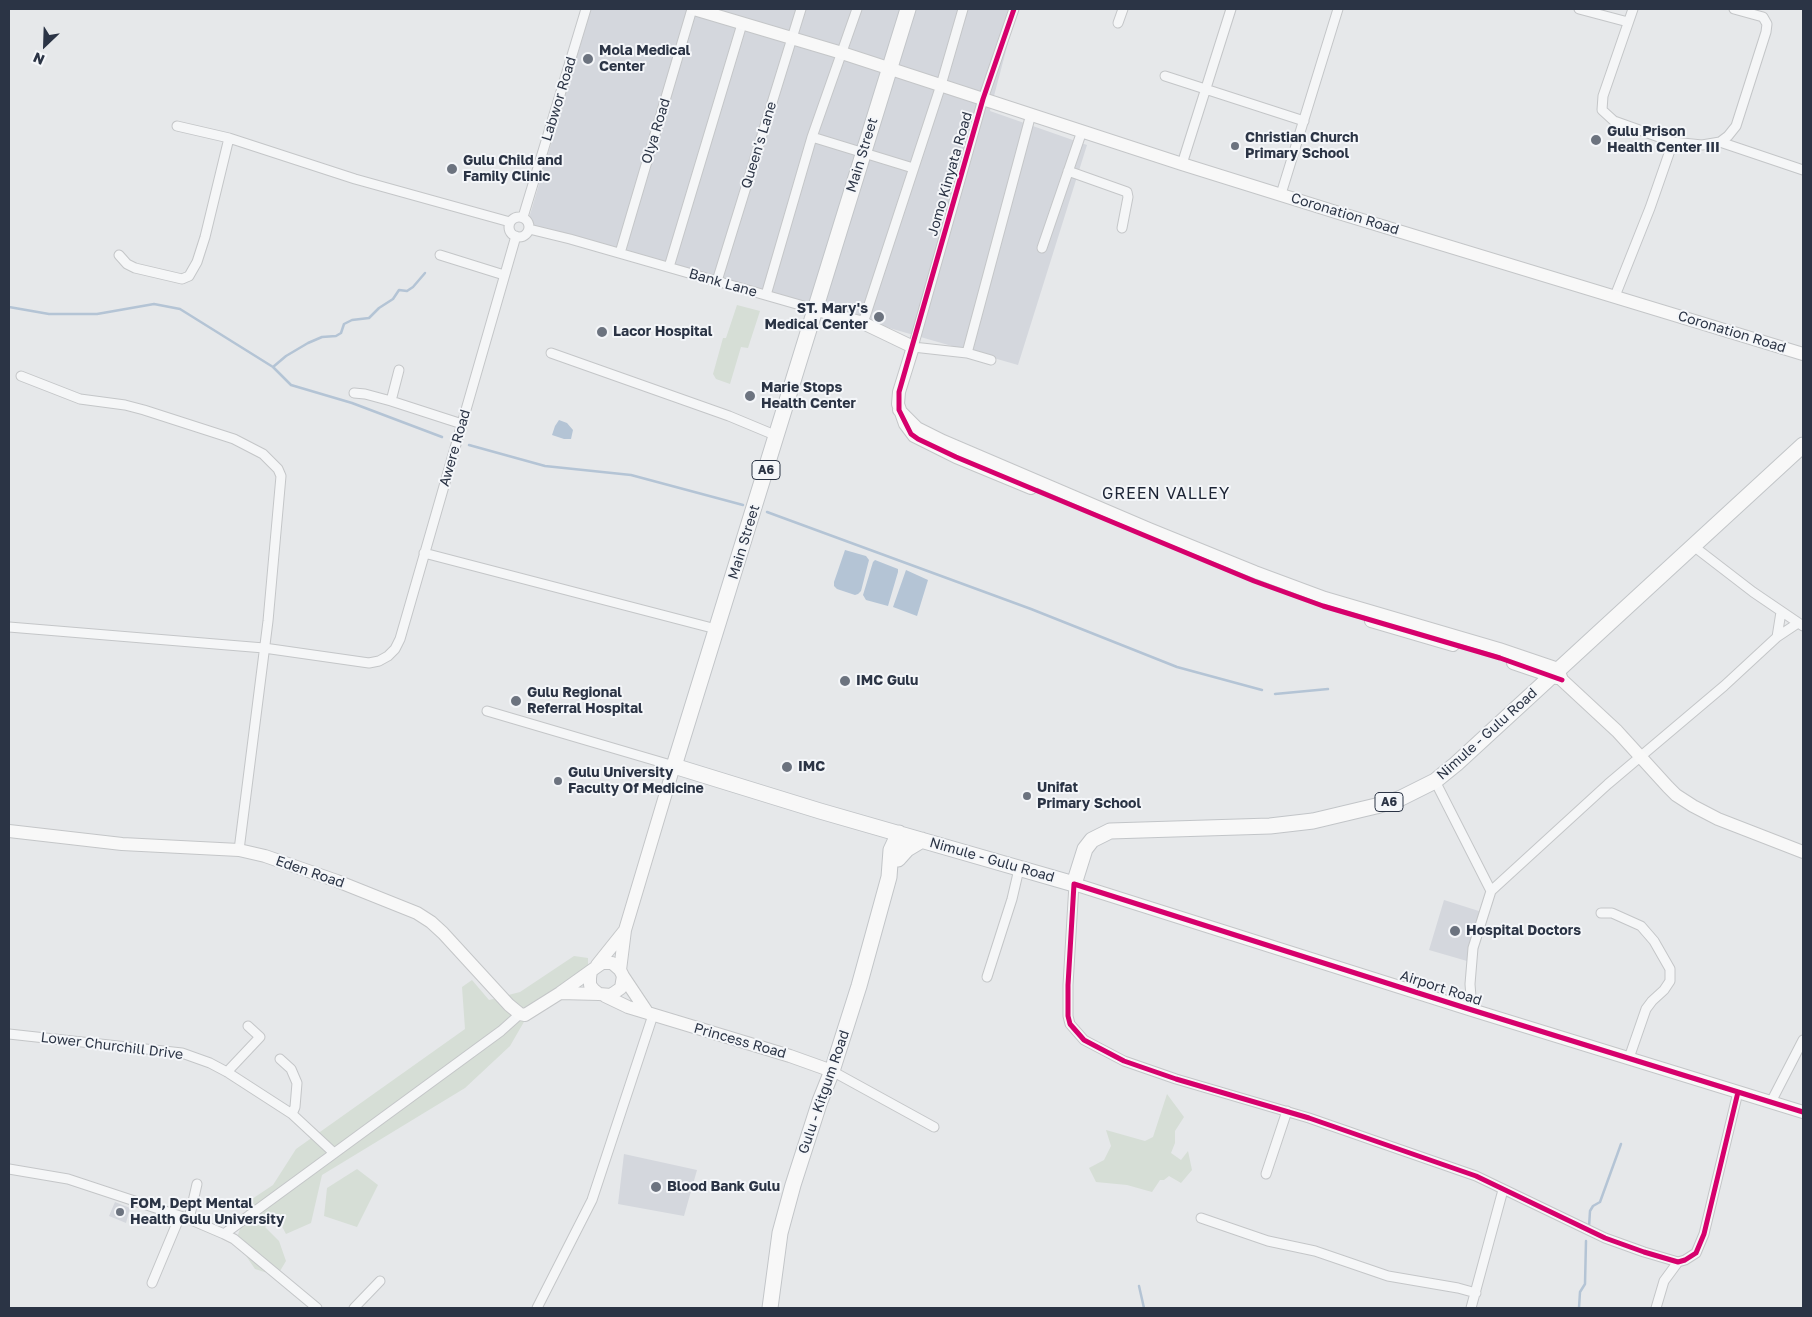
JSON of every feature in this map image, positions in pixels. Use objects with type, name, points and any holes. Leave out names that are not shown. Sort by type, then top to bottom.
[{"type":"main road","name":"A6","points":[[888,69],[908,9]]},
{"type":"main road","name":"Main Street","points":[[674,766],[777,436],[888,69]]},
{"type":"main road","name":"Nimule - Gulu Road","points":[[674,766],[1074,884],[1085,849],[1092,840],[1110,831],[1270,826],[1313,821],[1376,806],[1399,799],[1435,781],[1456,764],[1557,675],[1692,545],[1803,445]]},
{"type":"main road","points":[[882,828],[894,854],[922,840]]},
{"type":"main road","name":"Gulu - Kitgum Road","points":[[770,1308],[780,1233],[793,1185],[859,986],[901,834]]},
{"type":"street","name":"Labwor Road","points":[[523,217],[586,9]]},
{"type":"street","name":"Coronation Road","points":[[693,9],[842,53],[1182,164],[1803,354]]},
{"type":"street","name":"Olya Road","points":[[620,253],[693,9]]},
{"type":"street","name":"Queen's Lane","points":[[717,281],[801,9]]},
{"type":"street","points":[[766,295],[812,137],[857,9]]},
{"type":"street","points":[[863,323],[941,85],[963,9]]},
{"type":"street","name":"Jomo Kinyata Road","points":[[913,347],[983,99],[1014,9]]},
{"type":"street","points":[[1118,23],[1122,9]]},
{"type":"street","points":[[1182,164],[1231,9]]},
{"type":"street","points":[[1578,9],[1628,22]]},
{"type":"street","points":[[1633,9],[1603,96],[1602,110],[1614,121],[1672,142],[1702,145],[1720,142],[1736,126],[1767,24],[1763,17],[1734,9]]},
{"type":"street","points":[[1281,194],[1304,121],[1334,10]]},
{"type":"street","points":[[669,267],[742,24]]},
{"type":"street","points":[[1164,76],[1304,121]]},
{"type":"street","points":[[967,353],[1031,114]]},
{"type":"street","points":[[177,126],[229,138],[355,179],[510,222]]},
{"type":"street","points":[[1042,248],[1082,131]]},
{"type":"street","points":[[812,137],[913,168]]},
{"type":"street","points":[[119,255],[126,264],[135,268],[182,279],[189,276],[197,262],[205,237],[229,138]]},
{"type":"street","points":[[1615,296],[1650,208],[1672,142]]},
{"type":"street","points":[[1720,142],[1803,170]]},
{"type":"street","points":[[1068,171],[1127,192],[1128,197],[1122,228]]},
{"type":"street","points":[[516,217],[523,217],[528,222],[529,229],[525,235],[516,236],[510,231],[510,222],[516,217]]},
{"type":"street","name":"Bank Lane","points":[[529,229],[620,253],[863,323],[913,347]]},
{"type":"street","name":"Awere Road","points":[[264,648],[369,663],[379,661],[395,649],[400,639],[516,236]]},
{"type":"street","points":[[440,255],[504,275]]},
{"type":"street","points":[[991,360],[967,353],[913,347],[899,392],[898,410],[917,428],[943,441],[1204,556],[1325,598],[1499,650],[1557,675],[1593,707],[1641,756],[1668,787],[1693,806],[1724,822],[1803,852]]},
{"type":"street","points":[[551,354],[729,416],[777,436]]},
{"type":"street","points":[[391,401],[399,370]]},
{"type":"street","points":[[21,376],[80,399],[125,405],[204,428],[234,439],[263,454],[272,462],[281,476],[268,622],[239,850]]},
{"type":"street","points":[[354,394],[365,394],[391,401],[462,424]]},
{"type":"street","points":[[1692,545],[1752,592],[1801,625]]},
{"type":"street","points":[[424,553],[716,629]]},
{"type":"street","points":[[1777,637],[1781,612]]},
{"type":"street","points":[[1472,1010],[1470,976],[1473,948],[1490,891],[1641,756],[1724,686],[1777,637],[1801,625]]},
{"type":"street","points":[[9,627],[264,648]]},
{"type":"street","points":[[487,711],[674,766]]},
{"type":"street","name":"Main Street","points":[[624,930],[674,766]]},
{"type":"street","points":[[1435,781],[1490,891]]},
{"type":"street","name":"Eden Road","points":[[9,831],[122,844],[239,850],[266,856],[328,877],[424,917],[443,932],[509,1005],[520,1014]]},
{"type":"street","points":[[986,977],[1012,899],[1019,869]]},
{"type":"street","points":[[1074,884],[1068,1016],[1070,1024],[1084,1040],[1124,1060],[1176,1078],[1287,1111],[1476,1176],[1605,1238],[1678,1262],[1696,1253],[1701,1242],[1738,1092]]},
{"type":"street","name":"Airport Road","points":[[1074,884],[1803,1112]]},
{"type":"street","points":[[1601,914],[1612,913],[1641,926],[1654,941],[1670,969],[1670,981],[1646,1009],[1629,1058]]},
{"type":"street","points":[[602,995],[594,990],[590,984],[590,978],[594,968],[624,930]]},
{"type":"street","points":[[560,993],[602,995],[617,993],[621,988],[624,930]]},
{"type":"street","points":[[224,1234],[501,1031],[520,1014],[524,1014],[560,993],[602,963],[612,963],[622,973],[650,1013],[592,1200],[537,1308]]},
{"type":"street","name":"Princess Road","points":[[602,995],[628,1007],[790,1056],[832,1071]]},
{"type":"street","points":[[227,1072],[260,1038],[248,1026]]},
{"type":"street","name":"Lower Churchill Drive","points":[[9,1034],[182,1053],[210,1063],[292,1114],[334,1153]]},
{"type":"street","points":[[1771,1102],[1803,1040]]},
{"type":"street","points":[[280,1059],[291,1069],[297,1083],[295,1107],[292,1114]]},
{"type":"street","points":[[832,1071],[934,1127]]},
{"type":"street","points":[[1266,1174],[1287,1111]]},
{"type":"street","points":[[9,1169],[68,1178],[185,1217],[224,1234],[234,1239],[317,1308]]},
{"type":"street","points":[[152,1283],[185,1217],[197,1184]]},
{"type":"street","points":[[1471,1308],[1503,1190]]},
{"type":"street","points":[[1201,1218],[1268,1241],[1315,1251],[1388,1276],[1476,1293]]},
{"type":"street","points":[[1656,1308],[1664,1281],[1678,1262]]},
{"type":"street","points":[[354,1308],[380,1281]]},
{"type":"shaded area","points":[[591,9],[1017,9],[990,111],[1087,145],[1018,365],[531,225],[529,218]]},
{"type":"shaded area","points":[[737,305],[760,311],[748,348],[741,347],[730,384],[716,379],[713,374],[723,338],[726,338]]},
{"type":"shaded area","name":"Hospital Doctors","points":[[1444,900],[1482,912],[1467,961],[1429,950]]},
{"type":"shaded area","points":[[574,956],[588,958],[588,968],[532,1008],[510,1046],[465,1088],[322,1175],[311,1223],[286,1234],[278,1219],[265,1227],[279,1241],[286,1261],[277,1276],[255,1269],[236,1241],[249,1201],[273,1185],[296,1149],[465,1029],[462,987],[472,980],[489,1000],[520,992]]},
{"type":"shaded area","points":[[1167,1094],[1184,1117],[1175,1131],[1175,1143],[1171,1153],[1181,1160],[1188,1151],[1192,1170],[1181,1183],[1169,1176],[1164,1180],[1160,1180],[1152,1192],[1127,1185],[1096,1182],[1089,1168],[1104,1160],[1111,1146],[1106,1130],[1145,1141],[1153,1137]]},
{"type":"shaded area","name":"Blood Bank Gulu","points":[[624,1154],[697,1170],[684,1216],[618,1204]]},
{"type":"shaded area","points":[[357,1169],[378,1185],[357,1227],[324,1216],[327,1188]]},
{"type":"shaded area","name":"FOM, Dept Mental Health Gulu University","points":[[115,1202],[130,1208],[126,1223],[109,1216]]},
{"type":"water","points":[[559,420],[567,423],[573,430],[571,439],[552,435]]},
{"type":"water","points":[[845,550],[866,556],[869,560],[861,591],[855,595],[837,589],[834,586]]},
{"type":"water","points":[[875,560],[898,569],[888,606],[866,600],[863,595]]},
{"type":"water","points":[[906,570],[928,580],[917,616],[893,607]]},
{"type":"waterway","points":[[273,367],[286,356],[308,343],[322,337],[336,336],[341,333],[344,324],[352,320],[369,318],[379,308],[393,299],[399,290],[407,291],[413,287],[425,273]]},
{"type":"waterway","points":[[9,307],[49,314],[97,314],[154,304],[180,309],[273,367],[291,385],[352,403],[442,437]]},
{"type":"waterway","points":[[469,445],[545,466],[631,475],[743,505]]},
{"type":"waterway","points":[[767,512],[1031,609],[1177,667],[1262,690]]},
{"type":"waterway","points":[[1275,694],[1328,689]]},
{"type":"waterway","points":[[1589,1227],[1590,1211],[1593,1206],[1600,1202],[1621,1144]]},
{"type":"waterway","points":[[1579,1308],[1580,1292],[1585,1284],[1586,1241]]},
{"type":"waterway","points":[[1139,1286],[1144,1308]]},
{"type":"cycle path","points":[[1014,9],[983,99],[899,392],[899,410],[911,434],[956,457],[1254,581],[1323,606],[1500,658],[1562,680]]},
{"type":"cycle path","points":[[1738,1092],[1704,1234],[1696,1253],[1678,1262],[1644,1252],[1605,1238],[1476,1176],[1309,1118],[1176,1079],[1124,1061],[1084,1040],[1070,1024],[1068,1016],[1074,884],[1803,1112]]},
{"type":"place","name":"Mola Medical Center","points":[[588,59]]},
{"type":"place","name":"Gulu Prison Health Center III","points":[[1596,140]]},
{"type":"place","name":"Christian Church Primary School","points":[[1235,146]]},
{"type":"place","name":"Gulu Child and Family Clinic","points":[[452,169]]},
{"type":"place","name":"ST. Mary's Medical Center","points":[[879,317]]},
{"type":"place","name":"Lacor Hospital","points":[[602,332]]},
{"type":"place","name":"Marie Stops Health Center","points":[[750,396]]},
{"type":"place","name":"IMC Gulu","points":[[845,681]]},
{"type":"place","name":"Gulu Regional Referral Hospital","points":[[516,701]]},
{"type":"place","name":"IMC","points":[[787,767]]},
{"type":"place","name":"Gulu University Faculty Of Medicine","points":[[558,781]]},
{"type":"place","name":"Unifat Primary School","points":[[1027,796]]},
{"type":"place","name":"Hospital Doctors","points":[[1455,931]]},
{"type":"place","name":"Blood Bank Gulu","points":[[656,1187]]},
{"type":"place","name":"FOM, Dept Mental Health Gulu University","points":[[120,1212]]},
{"type":"district","name":"GREEN VALLEY","points":[[1166,494]]}]
